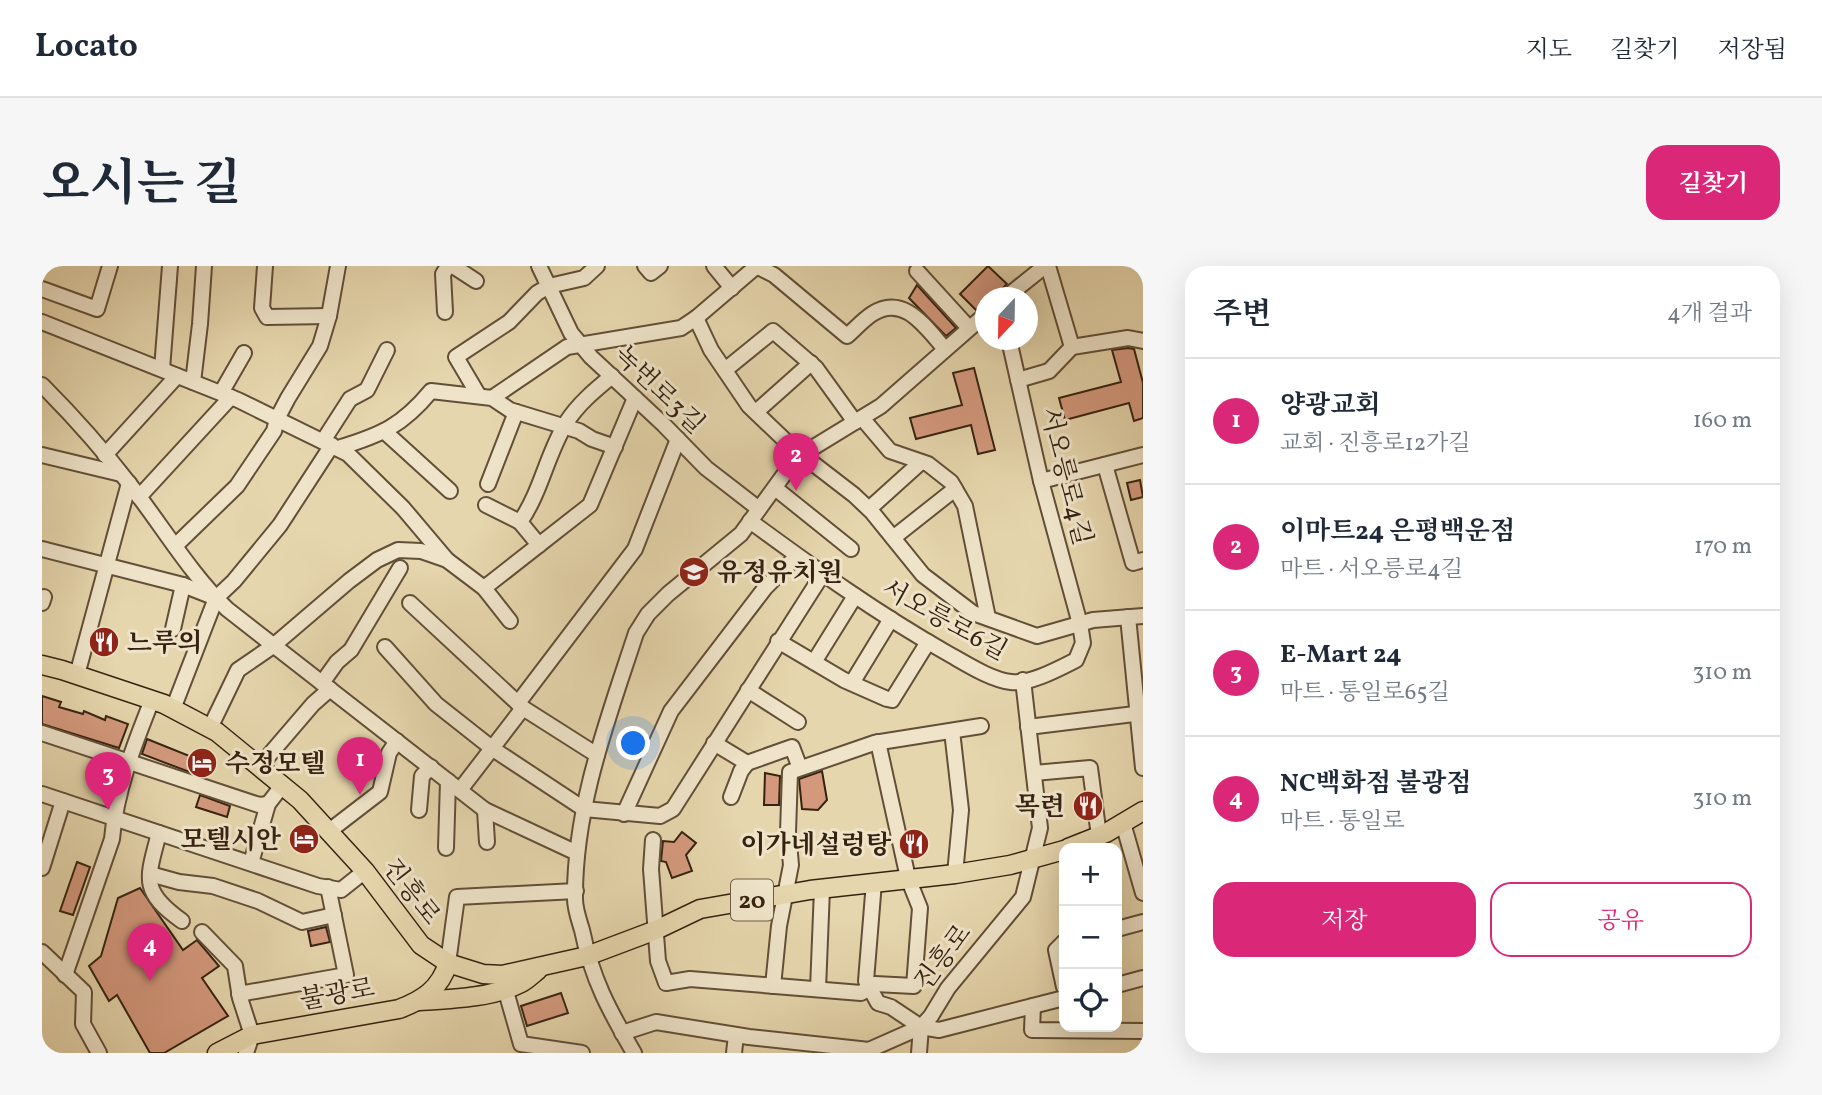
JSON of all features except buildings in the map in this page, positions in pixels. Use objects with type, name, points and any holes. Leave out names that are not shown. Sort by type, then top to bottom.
[{"type":"main road","name":"진흥로","points":[[42,666],[152,700],[210,728],[300,800],[365,872],[421,945],[449,963],[468,971],[502,975],[587,956],[656,930],[700,909],[822,888],[955,874],[1033,860],[1059,851]]},
{"type":"main road","name":"진흥로","points":[[1081,843],[1143,811]]},
{"type":"main road","name":"불광로","points":[[217,1053],[253,1035],[399,1009],[419,1001],[437,987],[449,963]]},
{"type":"main road","points":[[419,1001],[472,997],[505,988],[523,982],[542,966]]},
{"type":"street","points":[[42,289],[97,309],[110,266]]},
{"type":"street","points":[[162,369],[170,266]]},
{"type":"street","points":[[193,382],[201,324],[204,266]]},
{"type":"street","points":[[265,266],[261,308],[267,317],[329,316]]},
{"type":"street","points":[[175,546],[237,486],[274,431],[277,419],[320,346],[329,316],[338,266]]},
{"type":"street","points":[[444,312],[443,274],[447,266]]},
{"type":"street","points":[[453,266],[476,281]]},
{"type":"street","name":"녹번로3길","points":[[539,266],[570,333],[755,515]]},
{"type":"street","points":[[486,397],[456,358],[509,322],[537,293],[597,266]]},
{"type":"street","points":[[645,266],[651,273],[660,266]]},
{"type":"street","points":[[714,266],[732,288]]},
{"type":"street","points":[[1019,287],[1046,266],[1072,347]]},
{"type":"street","points":[[486,397],[567,347],[681,327],[696,318],[753,267],[774,275],[846,336],[875,313],[895,308],[914,315],[945,349]]},
{"type":"street","points":[[916,271],[969,328]]},
{"type":"street","points":[[696,318],[711,350],[756,412],[793,448],[869,509],[923,575],[973,613],[1037,636],[1093,620],[1143,616]]},
{"type":"street","points":[[42,322],[226,395],[348,453],[403,508],[447,560],[484,588],[510,621]]},
{"type":"street","points":[[634,1053],[605,1003],[587,956],[575,900],[577,853],[584,808],[597,755],[636,633],[648,614],[668,594],[741,534],[796,458],[881,406],[975,323]]},
{"type":"street","points":[[725,370],[773,331],[811,363],[859,420],[890,451],[928,464],[951,482],[965,506],[988,618]]},
{"type":"street","points":[[1018,380],[1049,371],[1072,347],[1128,338],[1143,341]]},
{"type":"street","points":[[173,709],[216,598],[234,581],[280,525],[331,445],[349,399],[367,390],[387,350]]},
{"type":"street","name":"서오릉로4길","points":[[1011,350],[1041,481],[1080,624]]},
{"type":"street","points":[[139,497],[226,395],[244,353]]},
{"type":"street","points":[[756,412],[811,363]]},
{"type":"street","points":[[105,455],[177,376]]},
{"type":"street","points":[[520,522],[533,503],[564,426],[587,397],[612,376]]},
{"type":"street","points":[[331,445],[384,431],[412,414],[430,391],[486,397],[516,412],[564,426],[615,447]]},
{"type":"street","points":[[45,392],[125,479],[216,598],[273,646],[485,810],[577,853]]},
{"type":"street","points":[[484,588],[590,505],[635,398]]},
{"type":"street","points":[[488,484],[516,412]]},
{"type":"street","points":[[384,431],[450,491]]},
{"type":"street","points":[[446,848],[454,785],[493,749],[553,656],[635,549],[678,439]]},
{"type":"street","points":[[1041,481],[1143,454]]},
{"type":"street","points":[[42,455],[125,479]]},
{"type":"street","points":[[869,509],[921,462]]},
{"type":"street","points":[[1105,465],[1133,564],[1143,560]]},
{"type":"street","points":[[77,675],[107,566],[125,479]]},
{"type":"street","points":[[775,488],[851,549]]},
{"type":"street","points":[[893,538],[955,489]]},
{"type":"street","points":[[486,505],[520,522],[539,545]]},
{"type":"street","name":"서오릉로6길","points":[[755,515],[797,556],[822,575],[975,669],[1012,683],[1044,675],[1076,660],[1083,643],[1080,624]]},
{"type":"street","points":[[42,549],[183,585],[216,598]]},
{"type":"street","points":[[210,728],[238,670],[273,646],[377,560],[398,550],[421,551],[447,560]]},
{"type":"street","points":[[624,814],[671,711],[765,588],[797,556]]},
{"type":"street","points":[[259,766],[326,686],[337,662],[351,650],[400,568]]},
{"type":"street","points":[[385,647],[436,704],[493,749],[584,808],[660,816],[673,809],[822,575]]},
{"type":"street","points":[[173,629],[183,585]]},
{"type":"street","points":[[814,662],[855,596]]},
{"type":"street","points":[[410,603],[520,705],[597,755]]},
{"type":"street","points":[[1128,617],[1143,768]]},
{"type":"street","points":[[852,683],[891,619]]},
{"type":"street","points":[[778,641],[852,683],[892,700],[928,642]]},
{"type":"street","name":"진흥로","points":[[869,988],[878,1003],[891,1007],[920,1027],[931,1016],[948,988],[1023,897],[1040,828],[1023,680]]},
{"type":"street","points":[[748,690],[799,722]]},
{"type":"street","points":[[65,975],[112,839],[114,818],[129,762],[152,700]]},
{"type":"street","points":[[1028,727],[1139,713]]},
{"type":"street","points":[[773,986],[779,926],[791,865],[788,832],[790,772],[878,742],[981,726]]},
{"type":"street","points":[[952,731],[961,810],[955,874]]},
{"type":"street","points":[[42,733],[259,805],[268,804]]},
{"type":"street","points":[[328,832],[380,792],[389,753],[397,741]]},
{"type":"street","name":"진흥로","points":[[656,930],[658,961],[666,983],[690,979],[860,993],[875,984],[914,986],[920,908],[908,878],[878,742]]},
{"type":"street","points":[[713,743],[747,763]]},
{"type":"street","points":[[731,797],[747,763],[792,747],[800,768]]},
{"type":"street","points":[[418,810],[422,776],[430,767]]},
{"type":"street","points":[[1034,773],[1090,768],[1099,836]]},
{"type":"street","points":[[251,863],[268,804],[282,786]]},
{"type":"street","points":[[42,794],[328,887],[341,890],[365,872]]},
{"type":"street","points":[[42,868],[64,801]]},
{"type":"street","points":[[485,810],[487,842]]},
{"type":"street","points":[[1123,823],[1143,893]]},
{"type":"street","points":[[159,833],[150,874],[151,893],[160,906],[182,921]]},
{"type":"street","points":[[653,840],[651,869],[656,930]]},
{"type":"street","points":[[150,874],[179,882],[213,886],[258,901],[302,922],[334,915]]},
{"type":"street","points":[[869,988],[866,982],[874,882]]},
{"type":"street","points":[[239,994],[346,975],[328,887]]},
{"type":"street","points":[[818,989],[822,888]]},
{"type":"street","points":[[449,963],[457,897],[576,891]]},
{"type":"street","points":[[1122,928],[1143,922]]},
{"type":"street","points":[[202,932],[234,966],[239,994],[253,1035],[246,1053]]},
{"type":"street","points":[[1059,947],[1056,950],[1059,964]]},
{"type":"street","points":[[42,952],[84,992],[83,1024],[99,1053]]},
{"type":"street","points":[[1122,984],[1143,978]]},
{"type":"street","points":[[505,988],[522,1044],[582,1053]]},
{"type":"street","points":[[622,1033],[656,1022],[736,1035],[869,1050],[920,1027],[939,1030],[1059,999]]},
{"type":"street","points":[[1033,1006],[1032,1030],[1143,1031]]},
{"type":"street","points":[[919,1053],[920,1027]]},
{"type":"street","points":[[734,1053],[736,1035]]},
{"type":"place","name":"이마트24 은평백운점","points":[[796,491]]},
{"type":"place","name":"유정유치원","points":[[694,572]]},
{"type":"place","name":"느루의","points":[[104,642]]},
{"type":"place","name":"수정모텔","points":[[202,763]]},
{"type":"place","name":"양광교회","points":[[360,795]]},
{"type":"place","name":"목련","points":[[1088,806]]},
{"type":"place","name":"E-Mart 24","points":[[108,810]]},
{"type":"place","name":"모텔시안","points":[[304,839]]},
{"type":"place","name":"이가네설렁탕","points":[[914,844]]},
{"type":"place","name":"NC백화점 불광점","points":[[150,981]]}]
